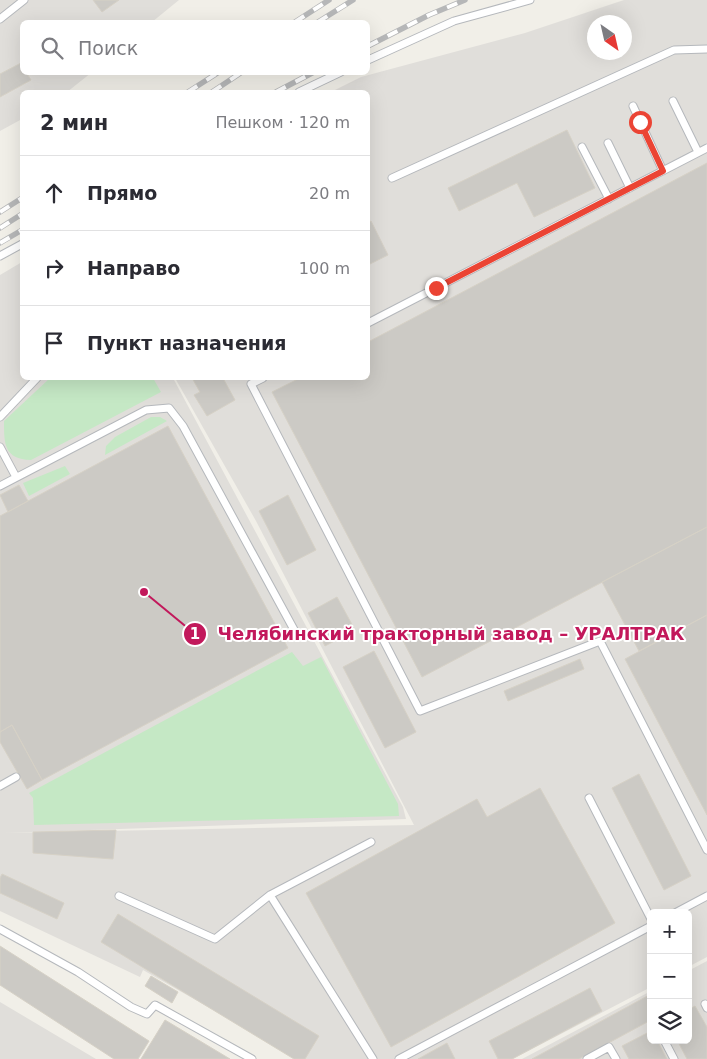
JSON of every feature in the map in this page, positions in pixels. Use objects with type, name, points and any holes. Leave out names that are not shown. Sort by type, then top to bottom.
[{"type":"lane","points":[[0,19],[24,0]]},
{"type":"lane","points":[[370,59],[454,21],[530,0]]},
{"type":"lane","points":[[392,178],[674,50],[707,49]]},
{"type":"lane","points":[[303,90],[335,75]]},
{"type":"lane","points":[[673,101],[698,152]]},
{"type":"lane","points":[[633,106],[663,171]]},
{"type":"lane","points":[[608,143],[630,188]]},
{"type":"lane","points":[[582,147],[609,198]]},
{"type":"lane","points":[[370,322],[707,148]]},
{"type":"lane","points":[[0,256],[20,245]]},
{"type":"lane","points":[[0,417],[35,380]]},
{"type":"lane","points":[[259,380],[251,384],[420,711],[600,641],[707,850]]},
{"type":"lane","points":[[0,486],[146,410],[169,408],[183,426],[298,637]]},
{"type":"lane","points":[[0,447],[16,477]]},
{"type":"lane","points":[[0,786],[16,777]]},
{"type":"lane","points":[[589,798],[647,910]]},
{"type":"lane","points":[[119,896],[215,939],[270,894],[371,842]]},
{"type":"lane","points":[[270,894],[373,1059]]},
{"type":"lane","points":[[683,909],[707,896]]},
{"type":"lane","points":[[399,1059],[647,928]]},
{"type":"lane","points":[[0,929],[78,972],[132,1007],[147,1014],[155,1005],[252,1059]]},
{"type":"lane","points":[[666,1044],[674,1059]]},
{"type":"lane","points":[[587,1059],[609,1046],[616,1059]]},
{"type":"shaded area","points":[[0,0],[179,0],[154,20],[20,20],[20,75],[88,75],[70,90],[20,90],[20,120],[0,131]]},
{"type":"shaded area","points":[[624,0],[707,0],[707,957],[692,965],[692,909],[647,909],[647,989],[513,1059],[299,1059],[143,970],[140,977],[0,911],[0,275],[20,263],[20,380],[174,380],[403,807],[406,819],[4,833],[414,825],[256,521],[176,380],[370,380],[370,90],[335,90],[361,77],[525,33]]},
{"type":"shaded area","points":[[707,961],[707,1059],[522,1059],[647,993],[647,1044],[692,1044],[692,969]]},
{"type":"shaded area","points":[[0,1002],[96,1059],[0,1059]]},
{"type":"green space","points":[[48,380],[154,380],[161,392],[31,460],[15,457],[7,449],[4,437],[4,421]]},
{"type":"green space","points":[[151,417],[160,417],[167,421],[105,455],[106,446],[115,437]]},
{"type":"green space","points":[[65,466],[70,474],[29,496],[23,483]]},
{"type":"green space","points":[[292,652],[303,666],[321,657],[398,804],[399,816],[34,825],[33,798],[29,793]]},
{"type":"building","points":[[93,0],[119,0],[102,12]]},
{"type":"building","points":[[20,64],[20,75],[28,75],[31,80],[0,97],[0,74]]},
{"type":"building","points":[[567,130],[595,188],[534,217],[517,183],[459,211],[448,188]]},
{"type":"building","points":[[707,163],[707,527],[422,677],[272,392],[296,380],[370,380],[370,341]]},
{"type":"building","points":[[370,222],[388,255],[370,264]]},
{"type":"building","points":[[193,380],[224,380],[235,400],[207,416],[194,395],[200,392]]},
{"type":"building","points":[[168,426],[288,648],[42,780],[12,725],[0,732],[0,516]]},
{"type":"building","points":[[19,485],[28,501],[8,512],[0,495]]},
{"type":"building","points":[[288,495],[316,550],[287,565],[259,511]]},
{"type":"building","points":[[707,527],[707,615],[639,651],[602,582]]},
{"type":"building","points":[[337,597],[355,630],[325,646],[308,613]]},
{"type":"building","points":[[707,615],[707,815],[625,659]]},
{"type":"building","points":[[374,651],[416,732],[385,748],[343,667]]},
{"type":"building","points":[[580,659],[584,669],[508,701],[504,691]]},
{"type":"building","points":[[12,725],[42,780],[27,789],[0,742],[0,732]]},
{"type":"building","points":[[639,774],[691,876],[664,890],[612,788]]},
{"type":"building","points":[[540,788],[615,923],[391,1047],[306,893],[477,799],[487,817]]},
{"type":"building","points":[[116,830],[113,859],[33,853],[33,832]]},
{"type":"building","points":[[2,874],[64,903],[57,919],[0,893],[0,878]]},
{"type":"building","points":[[118,914],[319,1036],[305,1059],[294,1059],[101,942]]},
{"type":"building","points":[[0,946],[149,1041],[138,1059],[114,1059],[0,985]]},
{"type":"building","points":[[151,976],[178,992],[172,1003],[145,986]]},
{"type":"building","points":[[590,988],[602,1011],[512,1059],[498,1059],[489,1041]]},
{"type":"building","points":[[647,996],[647,1022],[579,1059],[532,1059]]},
{"type":"building","points":[[695,1006],[707,1027],[707,1059],[687,1059],[679,1044],[692,1044],[692,1008]]},
{"type":"building","points":[[165,1020],[230,1059],[141,1059]]},
{"type":"building","points":[[647,1033],[647,1044],[659,1044],[667,1059],[629,1059],[622,1046]]},
{"type":"building","points":[[447,1043],[455,1059],[418,1059]]},
{"type":"railway","points":[[298,20],[329,0]]},
{"type":"railway","points":[[321,20],[353,0]]},
{"type":"railway","points":[[370,45],[429,15],[465,0]]},
{"type":"railway","points":[[191,90],[214,75]]},
{"type":"railway","points":[[215,90],[238,75]]},
{"type":"railway","points":[[280,90],[308,75]]},
{"type":"railway","points":[[0,212],[20,199]]},
{"type":"railway","points":[[0,228],[20,215]]},
{"type":"railway","points":[[0,243],[20,231]]},
{"type":"place","name":"Челябинский тракторный завод – УРАЛТРАК","points":[[144,592]]},
{"type":"route","points":[[436,288],[663,171],[640,122]]}]
